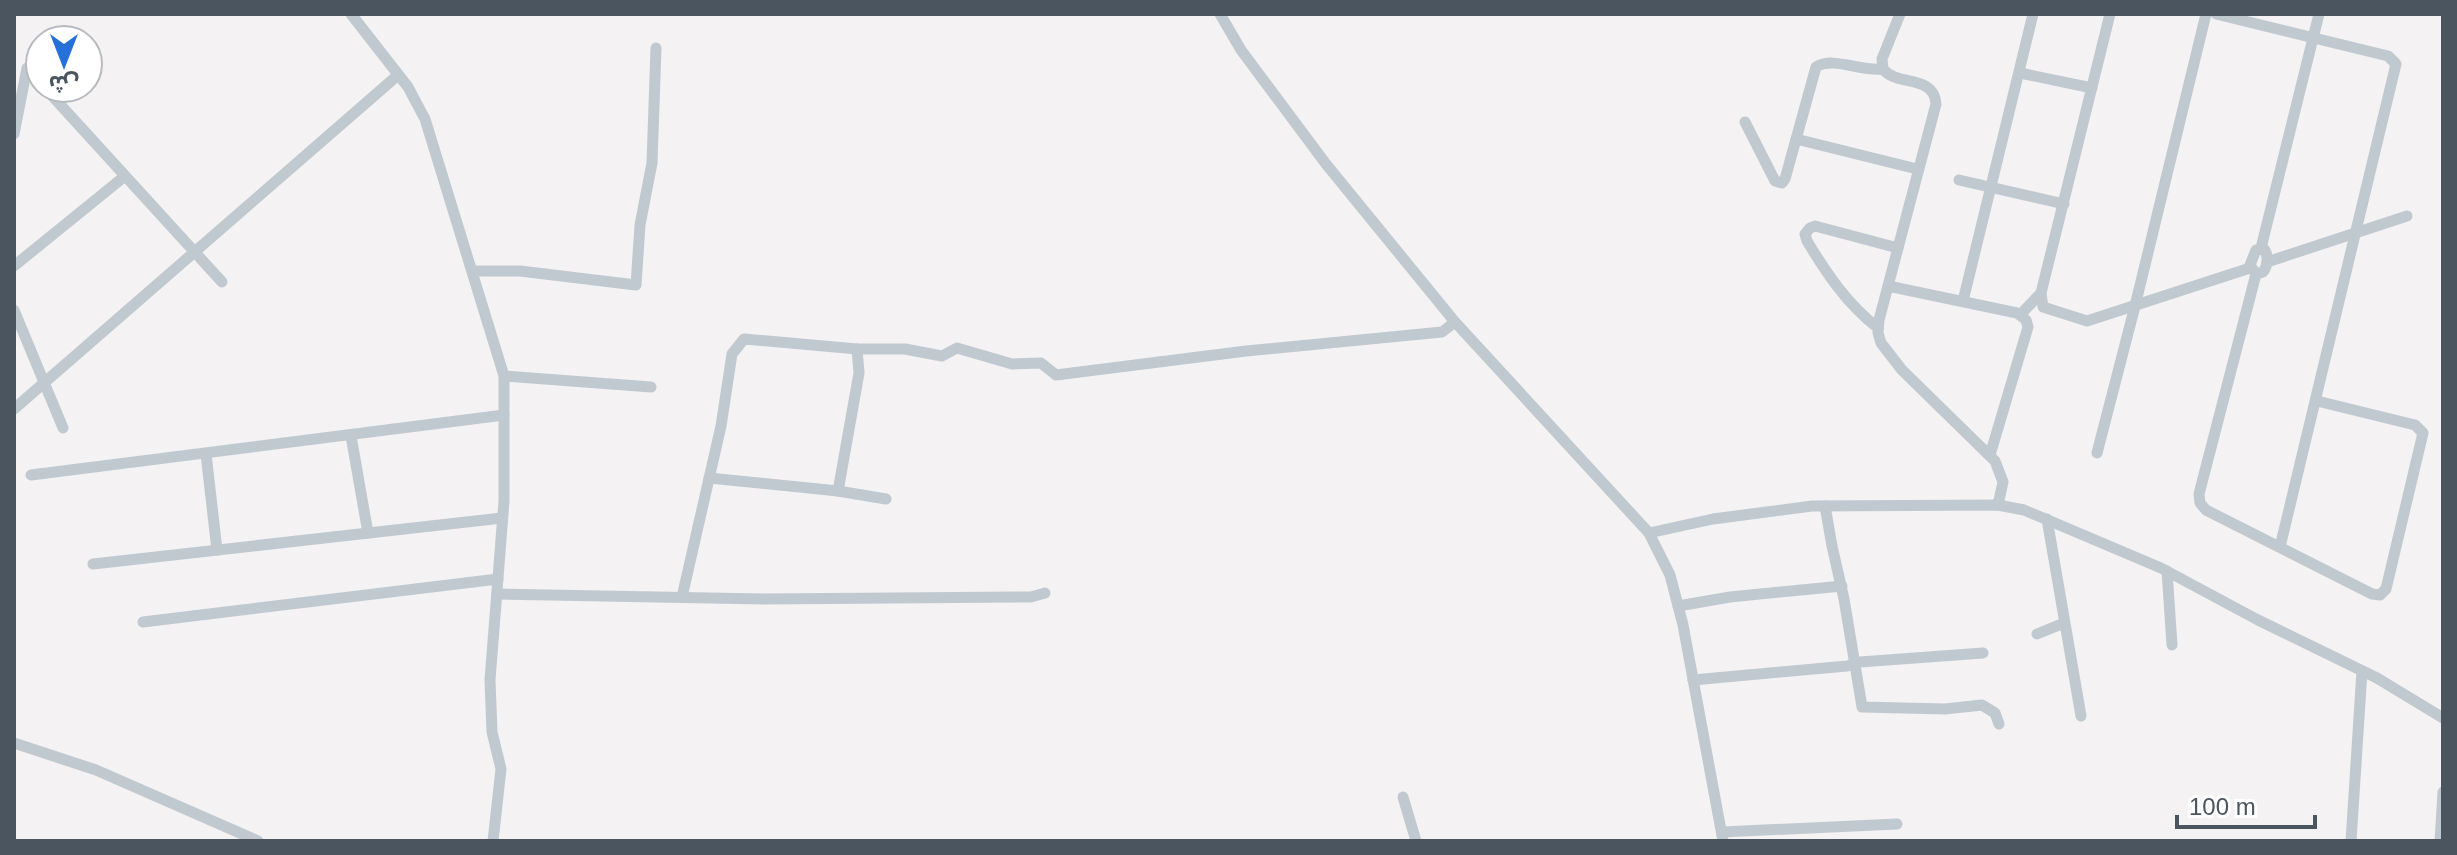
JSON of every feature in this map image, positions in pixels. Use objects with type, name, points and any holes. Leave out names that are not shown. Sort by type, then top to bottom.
[{"type":"street","points":[[351,14],[408,87],[425,119],[504,376],[502,518],[490,680],[492,732],[501,769],[493,841]]},
{"type":"street","points":[[1220,14],[1241,50],[1310,143],[1455,322],[1649,533],[1670,575],[1678,606],[1723,837],[1897,824]]},
{"type":"street","points":[[1900,14],[1882,59],[1883,69],[1892,77],[1927,85],[1935,96],[1936,104],[1878,328],[1881,343],[1902,370],[1990,455],[2001,474],[2002,490],[1998,505]]},
{"type":"street","points":[[1963,301],[2033,14]]},
{"type":"street","points":[[2110,14],[2041,293],[2043,307],[2087,321],[2253,271],[2263,272],[2267,262],[2266,251],[2261,248]]},
{"type":"street","points":[[2097,453],[2206,14]]},
{"type":"street","points":[[2216,14],[2391,57],[2396,64],[2280,547]]},
{"type":"street","points":[[2317,401],[2415,425],[2423,433],[2386,589],[2380,595],[2206,510],[2199,500],[2256,250],[2261,248],[2319,14]]},
{"type":"street","points":[[472,271],[520,271],[636,285],[640,225],[652,163],[656,48]]},
{"type":"street","points":[[1745,122],[1778,184],[1785,181],[1814,71],[1820,64],[1830,62],[1864,70],[1883,69]]},
{"type":"street","points":[[2020,73],[2092,88]]},
{"type":"street","points":[[14,409],[398,75]]},
{"type":"street","points":[[14,134],[24,83]]},
{"type":"street","points":[[60,104],[222,282]]},
{"type":"street","points":[[1796,139],[1917,169]]},
{"type":"street","points":[[14,266],[125,176]]},
{"type":"street","points":[[1959,180],[2064,204]]},
{"type":"street","points":[[2267,262],[2407,216]]},
{"type":"street","points":[[1878,328],[1842,294],[1805,234],[1810,228],[1818,227],[1898,248]]},
{"type":"street","points":[[1888,286],[2021,314],[2026,320],[2028,327],[1990,455]]},
{"type":"street","points":[[2021,314],[2041,293]]},
{"type":"street","points":[[14,310],[63,428]]},
{"type":"street","points":[[682,597],[721,426],[732,354],[744,339],[857,349],[905,349],[942,356],[957,348],[1012,364],[1041,363],[1056,375],[1246,351],[1442,332],[1455,322]]},
{"type":"street","points":[[838,491],[859,373],[857,349]]},
{"type":"street","points":[[504,376],[651,387]]},
{"type":"street","points":[[31,475],[504,415]]},
{"type":"street","points":[[351,436],[368,533]]},
{"type":"street","points":[[206,454],[217,550]]},
{"type":"street","points":[[709,478],[886,499]]},
{"type":"street","points":[[1649,533],[1713,519],[1825,506],[1998,505],[2024,510],[2167,571],[2362,671],[2443,718]]},
{"type":"street","points":[[1825,506],[1862,707],[1924,710],[1982,705],[1995,713],[1999,724]]},
{"type":"street","points":[[93,564],[502,518]]},
{"type":"street","points":[[2047,519],[2081,716]]},
{"type":"street","points":[[2167,571],[2172,645]]},
{"type":"street","points":[[143,622],[498,579]]},
{"type":"street","points":[[1678,606],[1730,597],[1842,586]]},
{"type":"street","points":[[497,594],[1031,597],[1045,593]]},
{"type":"street","points":[[2037,634],[2064,623]]},
{"type":"street","points":[[1693,680],[1983,653]]},
{"type":"street","points":[[2351,841],[2362,671]]},
{"type":"street","points":[[14,743],[134,785],[258,841]]},
{"type":"street","points":[[2440,841],[2443,792]]},
{"type":"street","points":[[1403,797],[1416,841]]}]
